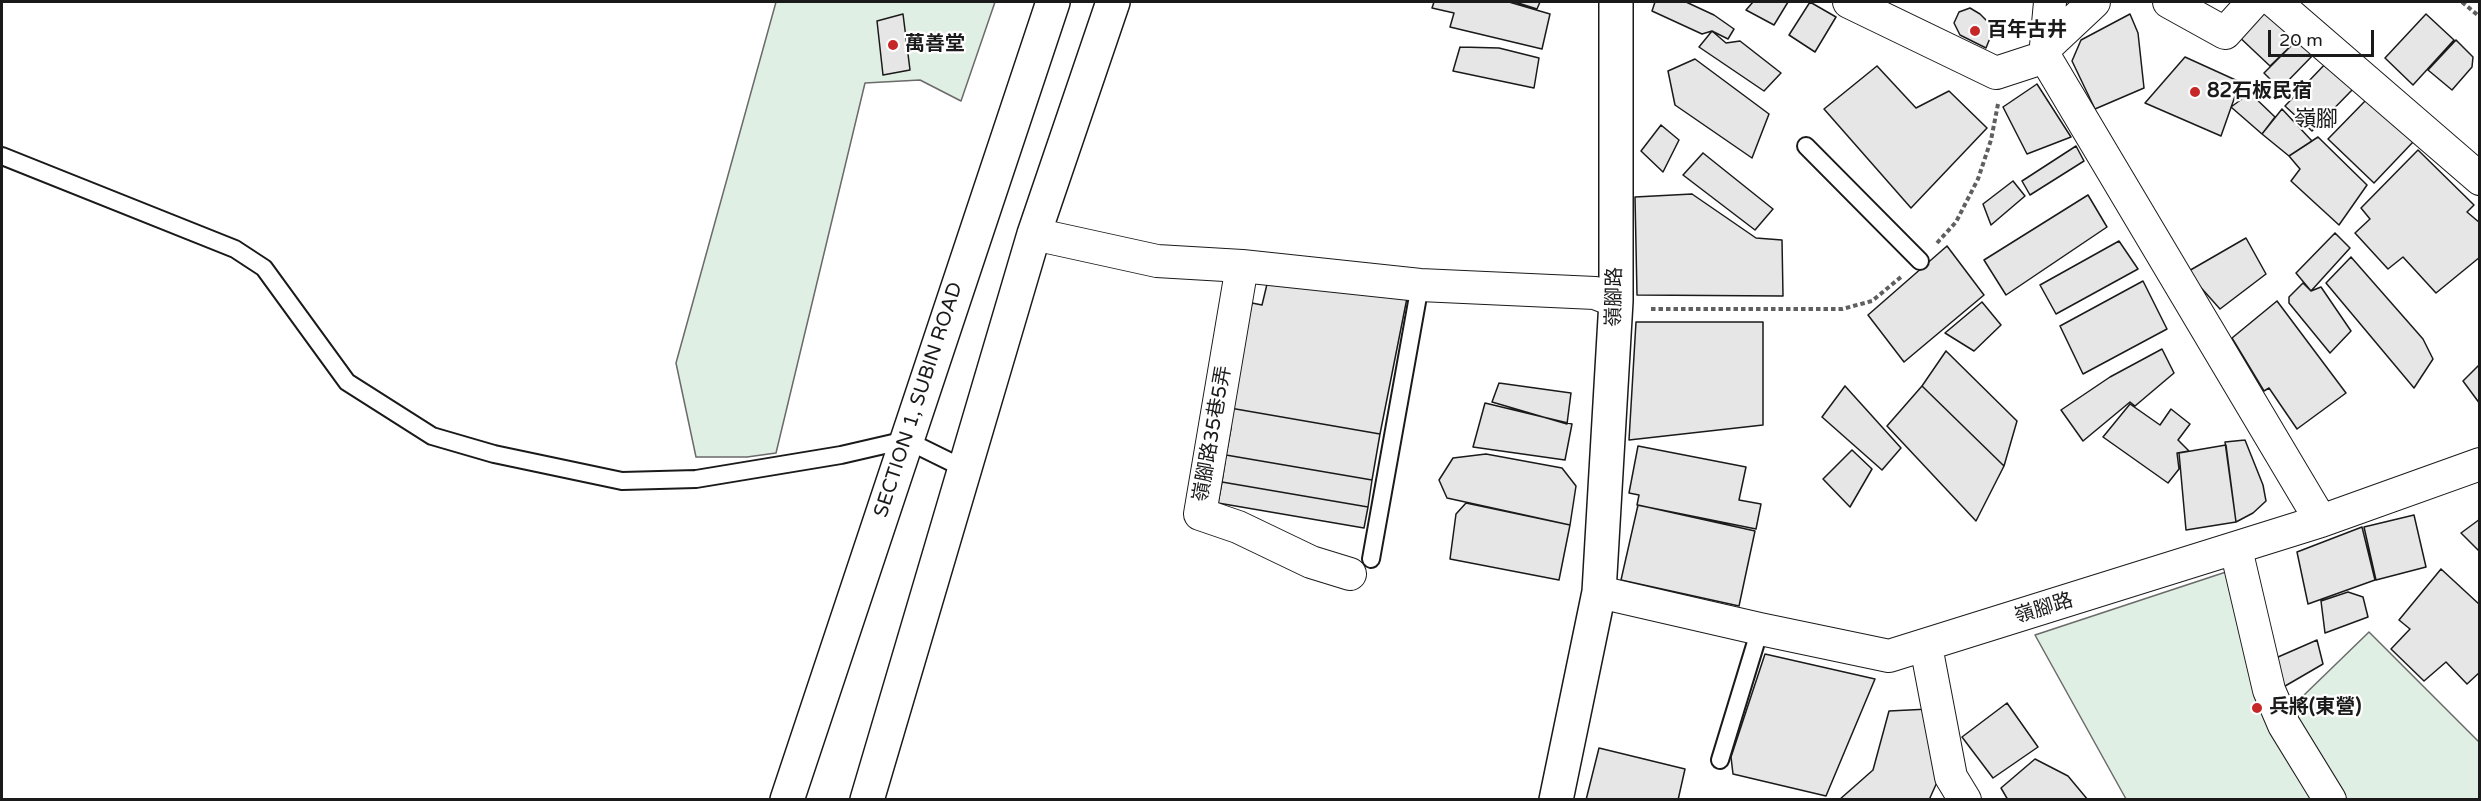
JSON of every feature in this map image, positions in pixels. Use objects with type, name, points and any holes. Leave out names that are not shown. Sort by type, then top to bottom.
[{"type":"main road","name":"SECTION 1, SUBIN ROAD","points":[[787,800],[1053,2]]},
{"type":"main road","points":[[867,800],[1034,234],[1113,2]]},
{"type":"main road","name":"嶺腳路","points":[[1556,800],[1599,591],[1616,301],[1617,2]]},
{"type":"street","points":[[1849,2],[1996,73],[2045,52],[2094,2]]},
{"type":"street","points":[[2050,2],[2045,52],[2321,521]]},
{"type":"street","points":[[2169,2],[2225,33],[2253,2]]},
{"type":"street","points":[[2275,2],[2480,178]]},
{"type":"street","points":[[1034,234],[1157,261],[1242,266],[1420,285],[1595,293],[1616,301]]},
{"type":"street","name":"嶺腳路35巷5弄","points":[[1242,266],[1200,514],[1238,527],[1311,562],[1360,566]]},
{"type":"street","name":"嶺腳路","points":[[1599,591],[1760,629],[1889,656],[2236,549],[2480,464]]},
{"type":"street","points":[[2236,549],[2269,690],[2284,725],[2330,800]]},
{"type":"street","points":[[1926,646],[1951,777],[1965,800]]},
{"type":"lane","points":[[1806,146],[1920,261]]},
{"type":"lane","points":[[2,156],[235,249],[264,268],[347,382],[432,436],[494,454],[621,481],[696,479],[841,455],[906,440],[965,469]]},
{"type":"lane","points":[[1360,566],[1420,285]]},
{"type":"lane","points":[[1720,760],[1760,629]]},
{"type":"path","points":[[2462,2],[2480,16]]},
{"type":"path","points":[[1616,301],[1636,308],[1842,309],[1872,301],[1920,261],[1956,222],[1978,179],[1991,140],[1998,107],[1996,73]]},
{"type":"green space","points":[[776,2],[995,2],[961,101],[920,80],[865,83],[776,453],[747,457],[696,457],[676,363]]},
{"type":"green space","points":[[2232,570],[2269,729],[2369,632],[2479,742],[2479,799],[2126,799],[2035,635]]},
{"type":"building","points":[[1434,2],[1509,2],[1550,14],[1542,49],[1450,27],[1454,13],[1432,8]]},
{"type":"building","points":[[1515,2],[1540,2],[1537,9]]},
{"type":"building","points":[[1655,2],[1686,2],[1714,15],[1734,29],[1728,39],[1712,31],[1702,34],[1652,11]]},
{"type":"building","points":[[1753,2],[1788,2],[1774,25],[1746,10]]},
{"type":"building","points":[[1810,2],[1836,17],[1815,52],[1789,35]]},
{"type":"building","name":"百年古井","points":[[1970,8],[1994,28],[1986,48],[1960,35],[1954,23],[1959,12]]},
{"type":"building","points":[[2255,11],[2273,13],[2301,36],[2270,66],[2235,33]]},
{"type":"building","name":"萬善堂","points":[[903,14],[910,70],[883,75],[877,21]]},
{"type":"building","points":[[2130,14],[2138,33],[2144,88],[2095,109],[2072,61],[2081,40]]},
{"type":"building","points":[[2426,14],[2454,40],[2413,85],[2385,58]]},
{"type":"building","points":[[1712,31],[1726,43],[1740,41],[1781,73],[1764,91],[1699,47]]},
{"type":"building","points":[[2301,36],[2317,51],[2280,89],[2264,73]]},
{"type":"building","points":[[2456,40],[2473,57],[2472,67],[2452,90],[2428,70]]},
{"type":"building","points":[[1460,47],[1499,48],[1539,58],[1534,88],[1453,71]]},
{"type":"building","name":"82石板民宿","points":[[2185,57],[2240,82],[2221,136],[2145,103]]},
{"type":"building","points":[[1695,59],[1769,114],[1752,158],[1675,105],[1668,71]]},
{"type":"building","points":[[2328,61],[2355,87],[2312,131],[2285,106]]},
{"type":"building","points":[[1877,66],[1916,108],[1949,91],[1987,128],[1911,208],[1824,109]]},
{"type":"building","points":[[2037,84],[2071,137],[2027,154],[2003,107]]},
{"type":"building","points":[[2250,93],[2275,117],[2262,134],[2231,107]]},
{"type":"building","points":[[2368,98],[2413,142],[2374,183],[2328,139]]},
{"type":"building","points":[[2282,109],[2312,141],[2289,156],[2262,134]]},
{"type":"building","points":[[1661,125],[1679,140],[1663,172],[1641,151]]},
{"type":"building","points":[[2318,137],[2367,185],[2339,225],[2291,181],[2300,169],[2289,156]]},
{"type":"building","points":[[2076,146],[2084,161],[2030,195],[2022,181]]},
{"type":"building","points":[[2418,150],[2474,205],[2467,212],[2480,223],[2480,257],[2436,293],[2403,257],[2388,269],[2355,233],[2370,219],[2361,208]]},
{"type":"building","points":[[1703,153],[1773,209],[1755,230],[1683,175]]},
{"type":"building","points":[[2013,181],[2025,196],[1991,225],[1983,204]]},
{"type":"building","points":[[1692,194],[1756,238],[1782,240],[1783,296],[1637,295],[1635,197]]},
{"type":"building","points":[[2088,195],[2107,227],[2006,295],[1984,260]]},
{"type":"building","points":[[2335,233],[2350,248],[2311,291],[2296,273]]},
{"type":"building","points":[[2246,238],[2266,274],[2220,309],[2187,272]]},
{"type":"building","points":[[2119,241],[2138,269],[2056,314],[2040,285]]},
{"type":"building","points":[[1947,246],[1984,295],[1904,362],[1868,315]]},
{"type":"building","points":[[2351,257],[2423,339],[2433,359],[2414,388],[2326,283]]},
{"type":"building","points":[[1268,280],[1407,298],[1380,434],[1230,408],[1252,303],[1262,305]]},
{"type":"building","points":[[2143,281],[2167,329],[2083,374],[2060,326]]},
{"type":"building","points":[[2303,283],[2311,291],[2321,287],[2351,331],[2330,353],[2289,303],[2289,297]]},
{"type":"building","points":[[2277,301],[2346,393],[2297,429],[2269,388],[2264,391],[2232,338]]},
{"type":"building","points":[[1982,302],[2001,325],[1974,351],[1945,333]]},
{"type":"building","points":[[1636,322],[1763,322],[1763,425],[1629,440]]},
{"type":"building","points":[[2162,349],[2174,373],[2135,406],[2130,402],[2083,441],[2061,410],[2110,377]]},
{"type":"building","points":[[1946,351],[2017,421],[2004,466],[1922,386]]},
{"type":"building","points":[[2480,364],[2480,404],[2463,381]]},
{"type":"building","points":[[1499,383],[1571,393],[1567,424],[1492,402]]},
{"type":"building","points":[[1845,386],[1901,448],[1882,470],[1822,417]]},
{"type":"building","points":[[1922,386],[2004,466],[1976,521],[1887,426]]},
{"type":"building","points":[[1485,403],[1572,424],[1565,460],[1473,447]]},
{"type":"building","points":[[2130,404],[2160,425],[2171,409],[2190,424],[2178,440],[2189,451],[2177,453],[2179,469],[2168,483],[2103,437]]},
{"type":"building","points":[[1230,408],[1380,434],[1372,480],[1226,455],[1231,428],[1226,427]]},
{"type":"building","points":[[2245,440],[2263,485],[2266,501],[2253,513],[2236,522],[2225,442]]},
{"type":"building","points":[[2226,445],[2236,522],[2186,530],[2179,453]]},
{"type":"building","points":[[1638,446],[1746,467],[1739,500],[1761,504],[1756,529],[1637,505],[1639,495],[1629,493]]},
{"type":"building","points":[[1852,450],[1872,469],[1850,507],[1823,479]]},
{"type":"building","points":[[1486,454],[1562,468],[1576,486],[1570,525],[1447,498],[1439,480],[1453,458]]},
{"type":"building","points":[[1226,455],[1372,480],[1368,507],[1222,482]]},
{"type":"building","points":[[1222,482],[1368,507],[1364,528],[1218,503]]},
{"type":"building","points":[[1466,503],[1570,525],[1559,580],[1450,559],[1456,514]]},
{"type":"building","points":[[1638,505],[1755,531],[1739,606],[1621,580]]},
{"type":"building","points":[[2414,515],[2426,567],[2376,580],[2364,527]]},
{"type":"building","points":[[2480,519],[2480,552],[2461,533]]},
{"type":"building","points":[[2362,527],[2375,580],[2308,604],[2297,552]]},
{"type":"building","points":[[2441,569],[2480,605],[2480,672],[2467,684],[2446,662],[2424,681],[2391,649],[2410,629],[2399,620]]},
{"type":"building","points":[[2348,592],[2363,597],[2368,617],[2325,633],[2321,601]]},
{"type":"building","points":[[2317,640],[2323,664],[2280,689],[2278,657]]},
{"type":"building","points":[[1765,654],[1875,679],[1826,796],[1733,774],[1731,757]]},
{"type":"building","points":[[2007,703],[2038,747],[1993,778],[1962,737]]},
{"type":"building","points":[[1929,709],[1938,780],[1929,800],[1839,800],[1873,770],[1889,711]]},
{"type":"building","points":[[1599,748],[1685,769],[1678,800],[1586,800]]},
{"type":"building","points":[[2035,759],[2068,776],[2088,800],[2008,800],[2001,788]]},
{"type":"place","name":"百年古井","points":[[1975,31]]},
{"type":"place","name":"萬善堂","points":[[893,45]]},
{"type":"place","name":"82石板民宿","points":[[2195,92]]},
{"type":"place","name":"兵將(東營)","points":[[2257,708]]},
{"type":"district","name":"嶺腳","points":[[2316,120]]}]
